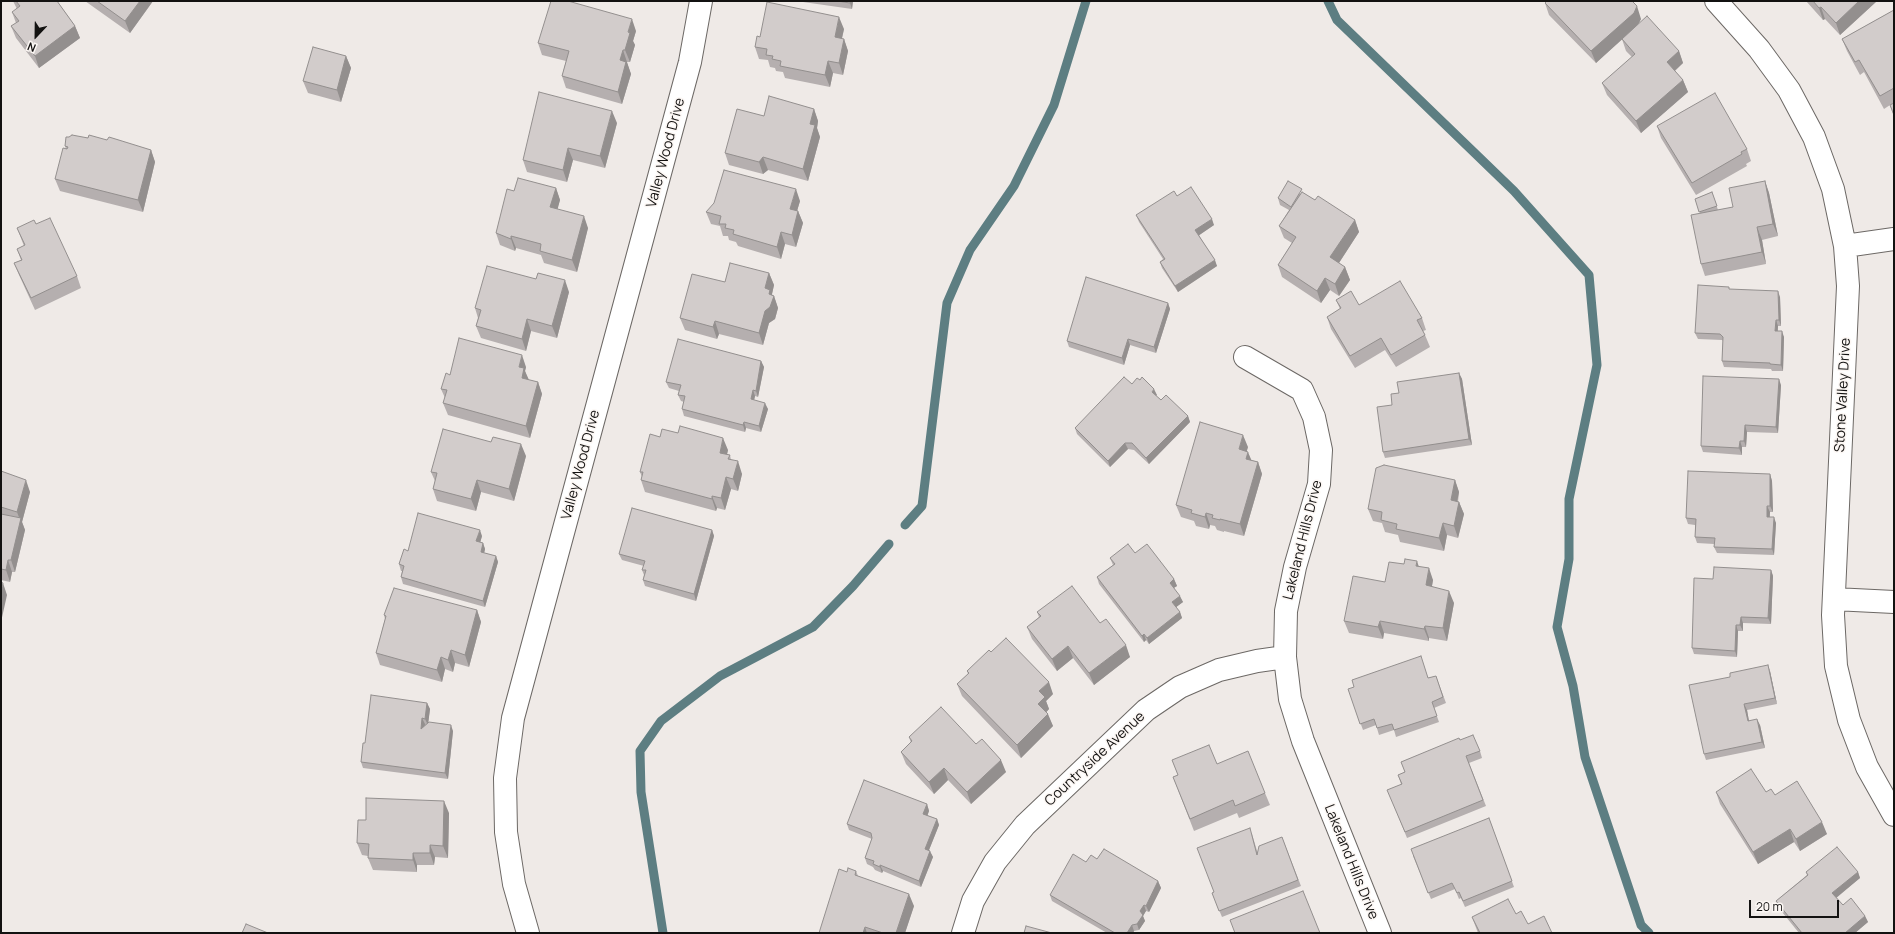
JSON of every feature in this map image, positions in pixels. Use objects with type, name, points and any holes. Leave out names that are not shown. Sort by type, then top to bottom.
[{"type":"street","name":"Valley Wood Drive","points":[[524,932],[514,884],[506,832],[506,778],[513,718],[690,62],[701,1]]},
{"type":"street","name":"Stone Valley Drive","points":[[1716,1],[1759,49],[1789,90],[1814,137],[1833,189],[1845,246],[1848,286],[1834,599],[1836,666],[1849,720],[1866,767],[1894,815]]},
{"type":"street","points":[[1845,246],[1894,239]]},
{"type":"street","name":"Lakeland Hills Drive","points":[[1246,357],[1302,390],[1314,417],[1321,450],[1319,484],[1295,567],[1286,611],[1285,657],[1290,699],[1303,741],[1380,933]]},
{"type":"street","points":[[1834,599],[1894,602]]},
{"type":"street","name":"Countryside Avenue","points":[[963,933],[974,901],[995,862],[1020,831],[1146,710],[1180,687],[1220,670],[1257,660],[1285,657]]},
{"type":"building","points":[[16,1],[57,1],[75,26],[35,56],[11,26],[19,21],[12,12],[20,6]]},
{"type":"building","points":[[97,1],[140,1],[125,21]]},
{"type":"building","points":[[551,1],[568,1],[632,19],[628,32],[630,33],[625,50],[623,50],[620,60],[626,62],[618,92],[562,76],[569,51],[538,43]]},
{"type":"building","points":[[837,1],[850,1],[850,3]]},
{"type":"building","points":[[1547,1],[1632,1],[1637,6],[1634,13],[1591,51],[1545,3]]},
{"type":"building","points":[[1813,1],[1859,1],[1836,23]]},
{"type":"building","points":[[767,2],[839,17],[835,37],[844,39],[839,63],[828,61],[825,75],[780,66],[781,61],[772,59],[773,56],[766,55],[767,49],[755,47],[757,36],[760,37]]},
{"type":"building","points":[[1894,10],[1894,88],[1880,96],[1859,60],[1855,62],[1842,39]]},
{"type":"building","points":[[1647,16],[1679,51],[1667,62],[1683,80],[1636,121],[1602,83],[1635,54],[1622,39]]},
{"type":"building","points":[[313,47],[346,56],[337,90],[303,81]]},
{"type":"building","points":[[539,92],[612,111],[600,156],[568,148],[563,170],[523,160]]},
{"type":"building","points":[[1715,93],[1747,149],[1741,152],[1742,154],[1692,183],[1657,126]]},
{"type":"building","points":[[769,96],[814,109],[810,124],[815,125],[803,169],[763,157],[759,162],[725,153],[737,109],[764,116]]},
{"type":"building","points":[[1894,103],[1894,115],[1890,105]]},
{"type":"building","points":[[72,135],[88,138],[89,135],[107,140],[109,137],[151,150],[138,200],[55,179],[63,148],[67,149],[68,147],[65,146],[66,137]]},
{"type":"building","points":[[724,170],[796,189],[790,209],[798,211],[792,235],[781,232],[777,247],[733,234],[734,230],[725,228],[726,224],[719,224],[721,216],[706,212],[714,203]]},
{"type":"building","points":[[518,178],[556,188],[550,207],[584,216],[572,260],[540,251],[541,244],[511,236],[511,239],[496,233],[507,189],[514,191]]},
{"type":"building","points":[[1288,181],[1302,189],[1291,207],[1278,198]]},
{"type":"building","points":[[1765,181],[1773,224],[1757,227],[1762,252],[1701,264],[1691,215],[1733,207],[1729,188]]},
{"type":"building","points":[[1191,187],[1212,219],[1195,230],[1215,260],[1175,286],[1160,262],[1165,259],[1136,215],[1174,191],[1177,196]]},
{"type":"building","points":[[1302,192],[1315,200],[1318,196],[1355,220],[1330,257],[1345,267],[1335,284],[1325,278],[1317,291],[1278,265],[1296,237],[1279,226]]},
{"type":"building","points":[[1712,192],[1717,206],[1699,212],[1695,199]]},
{"type":"building","points":[[50,218],[77,276],[31,298],[14,263],[22,260],[17,249],[25,245],[17,228],[34,220],[36,224]]},
{"type":"building","points":[[730,263],[769,273],[765,288],[770,290],[769,294],[774,296],[770,307],[765,311],[759,333],[715,321],[713,327],[680,318],[692,274],[725,282]]},
{"type":"building","points":[[487,266],[536,279],[538,273],[565,280],[552,326],[527,319],[522,339],[476,326],[481,310],[475,308]]},
{"type":"building","points":[[1086,277],[1168,303],[1154,347],[1128,339],[1122,358],[1067,341]]},
{"type":"building","points":[[1400,281],[1422,318],[1417,320],[1425,335],[1391,355],[1381,338],[1350,356],[1327,317],[1341,308],[1336,300],[1351,291],[1359,305]]},
{"type":"building","points":[[1698,285],[1729,287],[1729,289],[1778,291],[1779,320],[1776,320],[1775,331],[1782,331],[1781,365],[1770,363],[1722,361],[1723,337],[1720,334],[1695,333]]},
{"type":"building","points":[[459,338],[522,355],[519,367],[524,368],[522,378],[538,382],[526,426],[443,403],[447,390],[441,389],[446,373],[450,375]]},
{"type":"building","points":[[678,339],[761,361],[756,391],[753,390],[751,399],[765,403],[759,426],[744,422],[743,425],[682,409],[685,396],[678,395],[681,385],[666,382]]},
{"type":"building","points":[[1459,373],[1469,439],[1383,452],[1377,407],[1392,405],[1391,394],[1399,393],[1397,382]]},
{"type":"building","points":[[1703,376],[1779,379],[1776,427],[1745,425],[1744,441],[1740,441],[1739,448],[1701,446]]},
{"type":"building","points":[[1124,377],[1132,384],[1137,378],[1140,380],[1142,377],[1154,389],[1152,392],[1161,400],[1166,395],[1188,416],[1146,458],[1132,443],[1125,443],[1108,461],[1075,428]]},
{"type":"building","points":[[1200,422],[1243,435],[1239,449],[1248,452],[1246,459],[1258,462],[1240,524],[1212,518],[1213,515],[1206,513],[1205,517],[1191,513],[1192,510],[1176,505]]},
{"type":"building","points":[[680,426],[723,438],[720,453],[730,455],[728,459],[738,461],[733,479],[726,477],[721,498],[712,496],[712,499],[641,480],[643,472],[640,472],[650,434],[660,437],[662,429],[678,433]]},
{"type":"building","points":[[443,429],[491,442],[493,437],[521,444],[509,489],[477,480],[471,499],[433,489],[437,473],[431,472]]},
{"type":"building","points":[[1384,465],[1455,480],[1451,500],[1459,502],[1454,526],[1443,523],[1439,538],[1396,529],[1397,524],[1381,520],[1382,512],[1368,509],[1376,468]]},
{"type":"building","points":[[1,471],[26,480],[17,512],[1,507]]},
{"type":"building","points":[[1688,471],[1770,474],[1770,506],[1767,506],[1767,517],[1774,517],[1772,549],[1714,547],[1715,538],[1695,537],[1696,519],[1686,518]]},
{"type":"building","points":[[632,508],[712,530],[694,594],[643,580],[646,570],[642,570],[645,561],[619,554]]},
{"type":"building","points":[[418,513],[480,530],[476,541],[483,543],[481,552],[496,556],[483,601],[401,577],[404,566],[399,564],[404,549],[408,551]]},
{"type":"building","points":[[1,514],[21,518],[11,560],[8,560],[6,570],[1,569]]},
{"type":"building","points":[[1128,544],[1135,553],[1147,544],[1174,579],[1170,583],[1180,596],[1172,602],[1180,612],[1147,638],[1144,634],[1142,636],[1097,577],[1115,564],[1110,558]]},
{"type":"building","points":[[1405,559],[1417,561],[1416,566],[1429,568],[1426,585],[1449,591],[1443,628],[1425,626],[1424,629],[1380,621],[1378,627],[1344,621],[1353,576],[1385,582],[1389,562],[1404,564]]},
{"type":"building","points":[[1714,567],[1771,570],[1768,618],[1741,617],[1740,625],[1736,625],[1735,651],[1692,648],[1694,578],[1713,579]]},
{"type":"building","points":[[1072,586],[1100,623],[1106,619],[1126,645],[1089,673],[1068,646],[1052,659],[1027,627],[1041,616],[1037,612]]},
{"type":"building","points":[[394,588],[477,610],[465,655],[451,650],[448,660],[441,657],[437,670],[376,653],[386,616],[384,615]]},
{"type":"building","points":[[1006,638],[1049,682],[1039,691],[1045,697],[1038,704],[1048,714],[1017,745],[957,684],[969,673],[967,671],[989,650],[991,652]]},
{"type":"building","points":[[1421,656],[1428,678],[1436,676],[1443,697],[1432,702],[1437,716],[1394,730],[1392,724],[1377,728],[1374,719],[1360,724],[1348,689],[1354,687],[1352,680]]},
{"type":"building","points":[[1768,665],[1775,698],[1744,704],[1748,721],[1757,719],[1762,742],[1704,754],[1689,685],[1730,677],[1730,673]]},
{"type":"building","points":[[371,695],[427,703],[425,719],[422,718],[421,729],[429,722],[451,725],[445,773],[361,762]]},
{"type":"building","points":[[941,707],[976,744],[982,739],[1001,760],[967,792],[944,768],[929,782],[901,752],[912,741],[909,737]]},
{"type":"building","points":[[1473,735],[1480,751],[1466,756],[1483,800],[1405,832],[1387,790],[1402,784],[1398,775],[1405,772],[1401,762],[1459,738],[1460,740]]},
{"type":"building","points":[[1209,745],[1217,764],[1248,751],[1265,793],[1235,806],[1233,800],[1190,819],[1173,777],[1178,775],[1172,760]]},
{"type":"building","points":[[1751,769],[1766,792],[1771,789],[1775,795],[1797,781],[1822,822],[1796,839],[1790,829],[1753,852],[1716,792]]},
{"type":"building","points":[[864,780],[927,804],[923,814],[937,819],[925,849],[930,851],[919,881],[880,865],[880,867],[873,864],[874,861],[865,858],[872,838],[871,833],[847,824]]},
{"type":"building","points":[[366,798],[444,801],[443,846],[430,845],[430,853],[413,853],[413,860],[368,858],[369,844],[357,843],[358,820],[366,820]]},
{"type":"building","points":[[1489,818],[1512,881],[1463,901],[1459,892],[1457,893],[1452,883],[1428,893],[1411,849]]},
{"type":"building","points":[[1250,828],[1257,855],[1259,846],[1282,837],[1298,880],[1219,911],[1212,893],[1214,892],[1197,848]]},
{"type":"building","points":[[1837,847],[1858,872],[1832,893],[1843,905],[1851,898],[1865,916],[1845,933],[1802,933],[1776,901],[1808,875],[1806,872]]},
{"type":"building","points":[[1104,849],[1158,881],[1146,906],[1144,905],[1140,911],[1143,915],[1137,924],[1132,925],[1127,933],[1115,933],[1050,895],[1073,854],[1086,862],[1091,855],[1097,859]]},
{"type":"building","points":[[848,868],[856,871],[855,875],[909,894],[896,933],[883,933],[865,927],[863,933],[819,933],[839,869],[847,872]]},
{"type":"building","points":[[1303,891],[1320,933],[1235,933],[1230,920]]},
{"type":"building","points":[[1508,899],[1516,914],[1521,911],[1528,924],[1544,916],[1552,933],[1480,933],[1472,917]]},
{"type":"building","points":[[246,924],[268,933],[242,933]]},
{"type":"building","points":[[1026,926],[1052,933],[1024,933]]},
{"type":"waterway","points":[[905,525],[922,506],[947,303],[970,250],[1014,186],[1054,105],[1086,1]]},
{"type":"waterway","points":[[1328,1],[1337,20],[1514,191],[1589,275],[1597,365],[1569,499],[1569,559],[1557,627],[1573,686],[1585,757],[1641,925],[1649,933]]},
{"type":"waterway","points":[[663,933],[641,792],[640,751],[661,721],[720,676],[813,627],[853,586],[889,544]]}]
